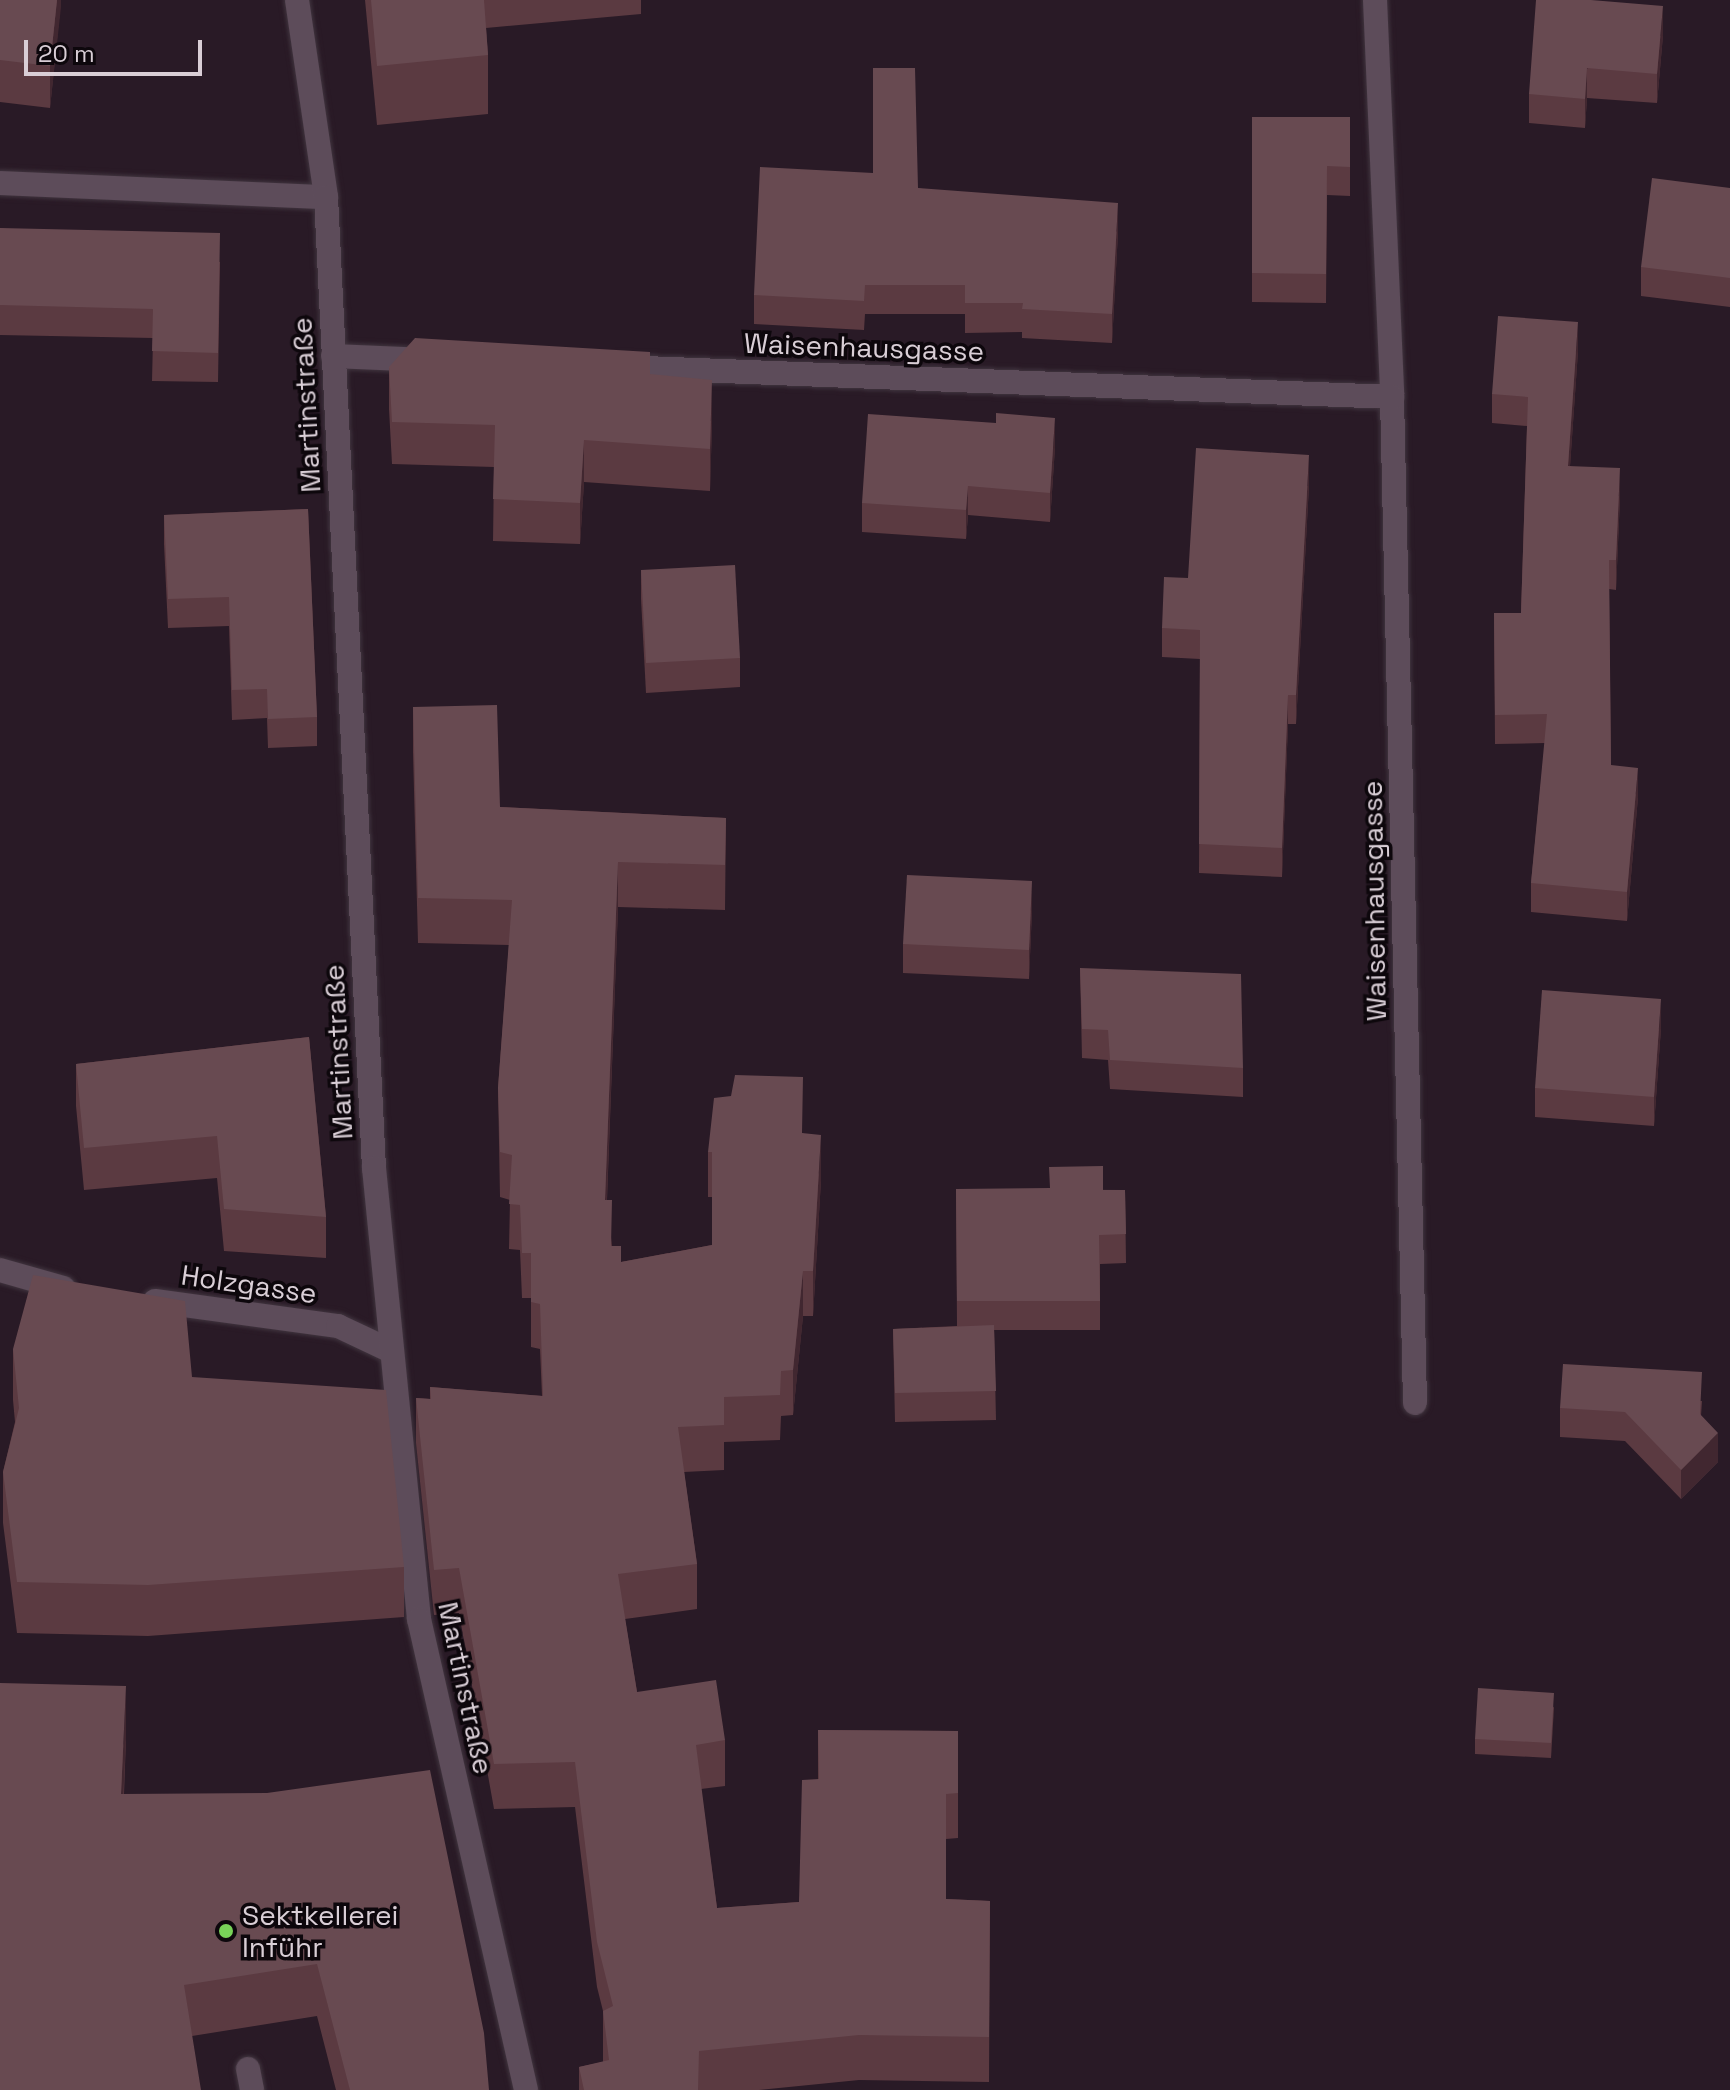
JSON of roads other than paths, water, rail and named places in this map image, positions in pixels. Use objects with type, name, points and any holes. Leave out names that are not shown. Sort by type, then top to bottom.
[{"type":"street","name":"Martinstraße","points":[[297,0],[326,197],[374,1168],[419,1619],[526,2090]]},
{"type":"street","name":"Waisenhausgasse","points":[[1375,0],[1392,397],[1415,1403]]},
{"type":"street","points":[[0,183],[326,197]]},
{"type":"street","points":[[333,356],[450,360]]},
{"type":"street","name":"Waisenhausgasse","points":[[594,366],[1392,397]]},
{"type":"street","points":[[0,1270],[46,1286],[91,1292]]},
{"type":"street","name":"Holzgasse","points":[[136,1298],[338,1326],[391,1351]]},
{"type":"place","name":"Sektkellerei Inführ","points":[[226,1931]]}]
